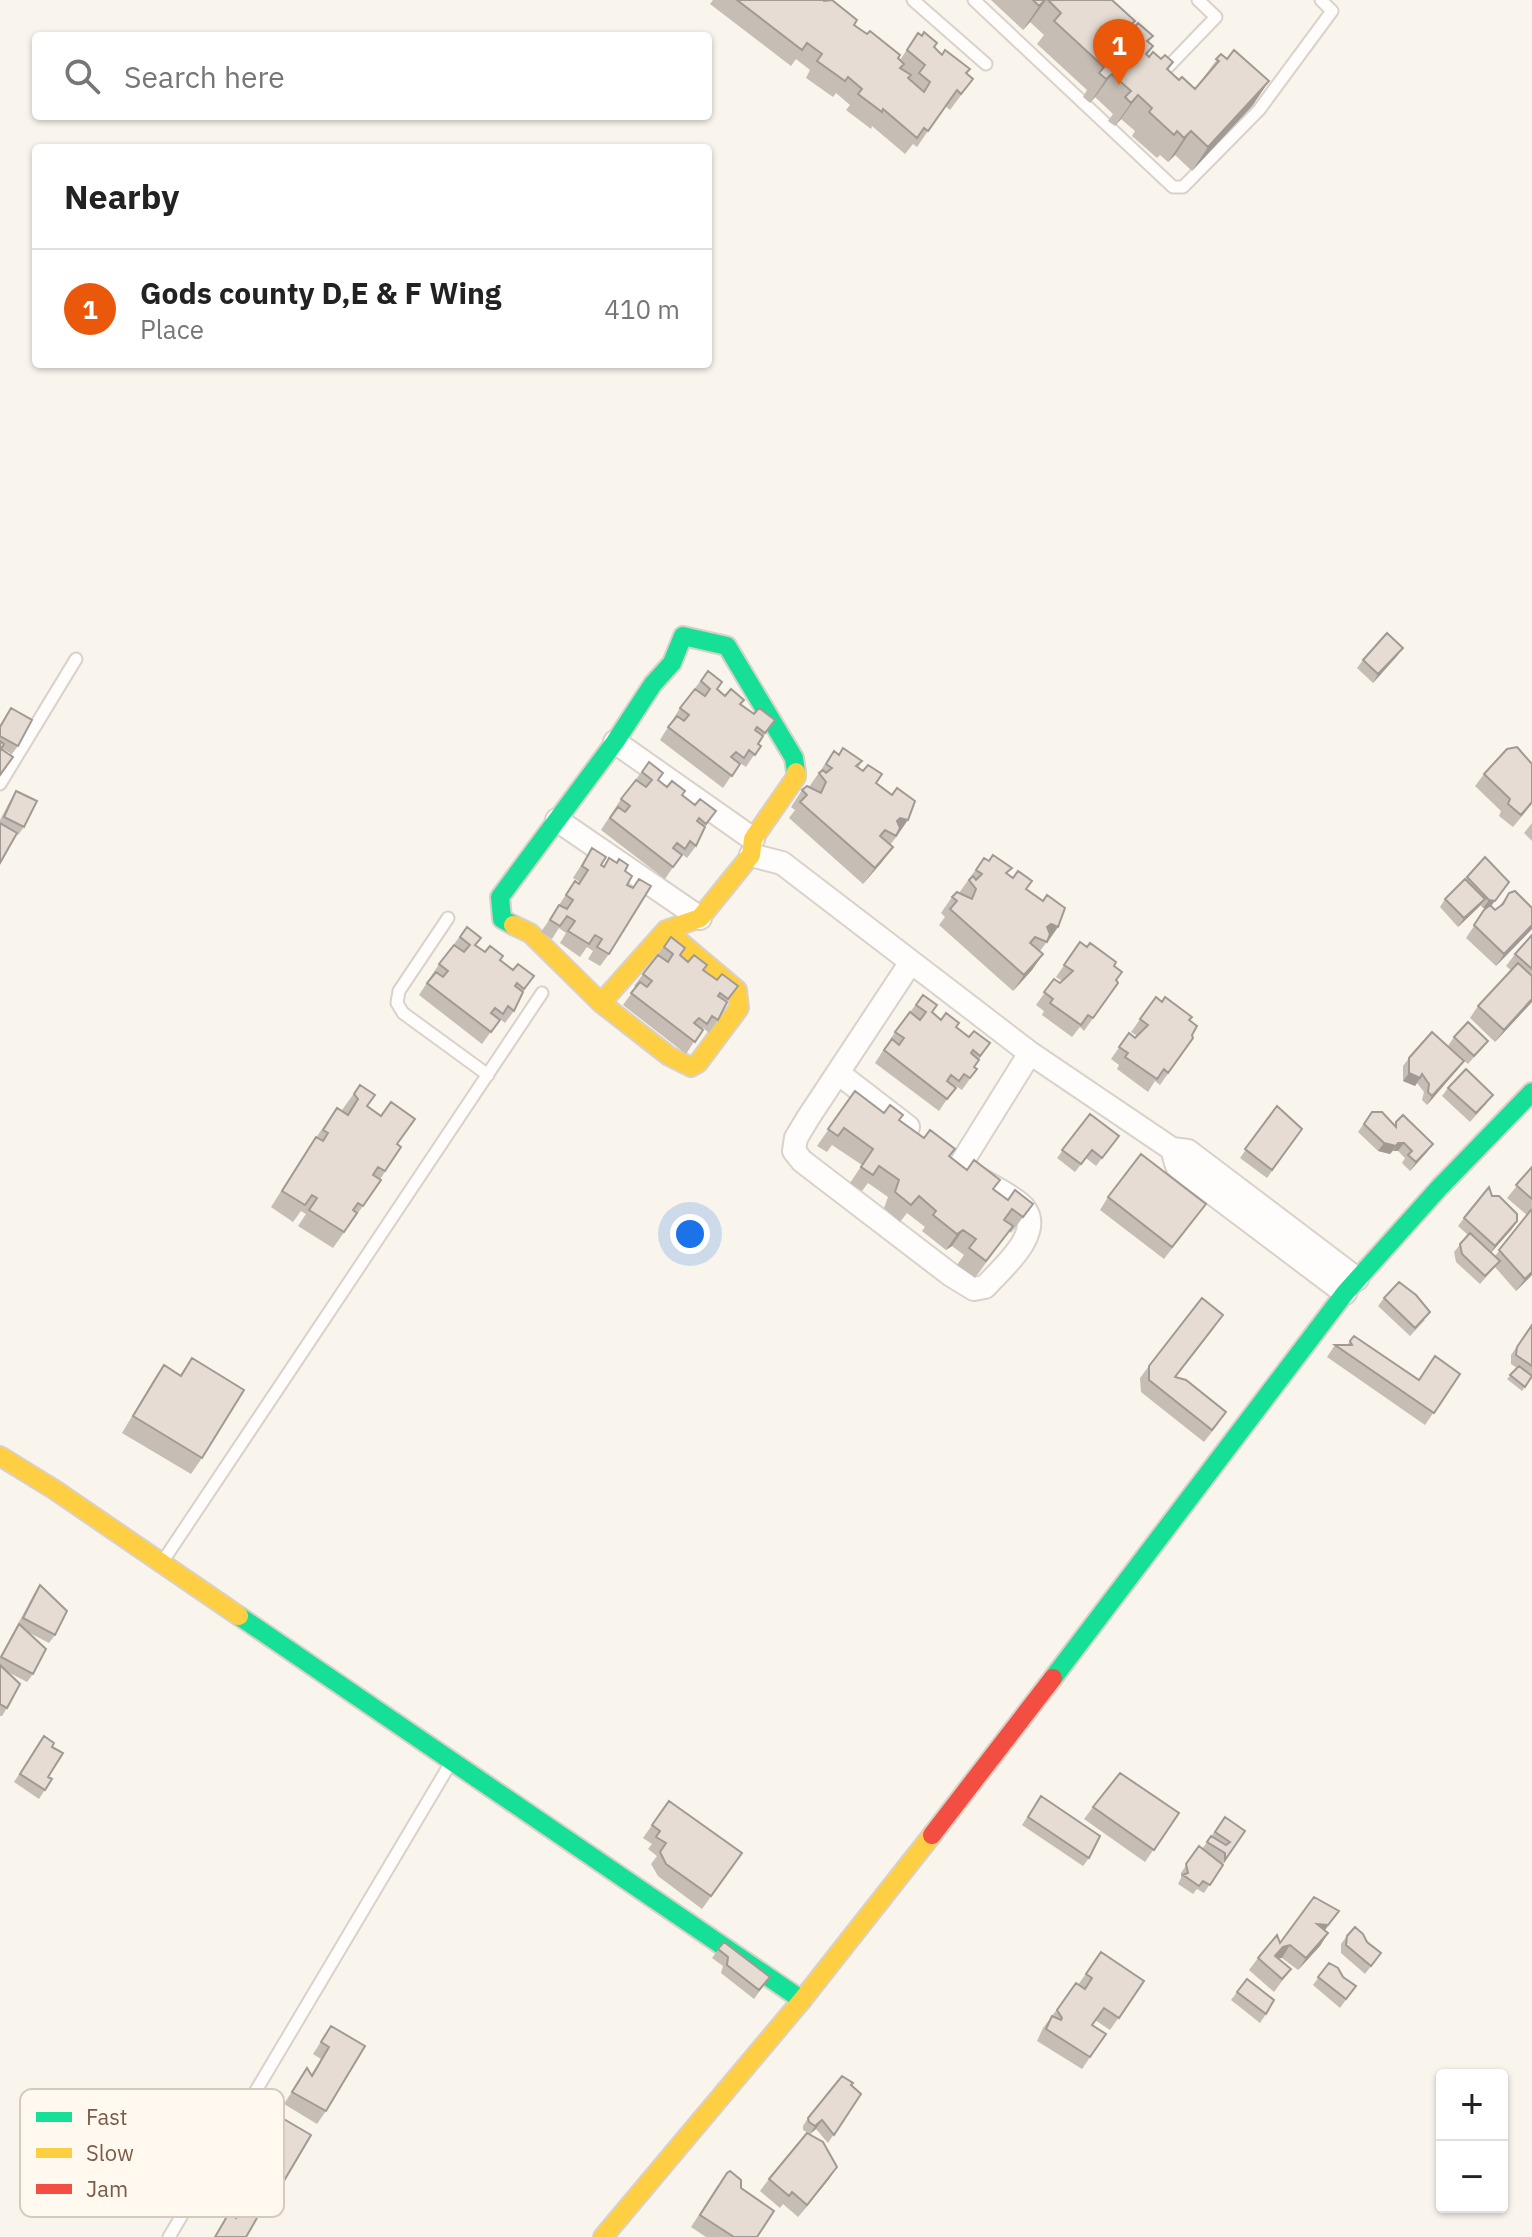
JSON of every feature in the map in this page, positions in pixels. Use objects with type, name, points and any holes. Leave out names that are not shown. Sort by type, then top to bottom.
[{"type":"street","points":[[601,1003],[666,930],[700,918],[752,847],[796,777],[796,766],[727,646],[683,636],[672,663],[653,684],[615,742],[500,897],[502,919],[530,933],[601,1003],[683,1065],[691,1067],[698,1063],[739,1008],[740,999],[731,984],[666,930]]},
{"type":"street","points":[[615,742],[752,847],[782,863],[1030,1053],[1172,1149],[1188,1151],[1351,1286]]},
{"type":"street","points":[[557,820],[700,918]]},
{"type":"street","points":[[911,962],[796,1138],[794,1151],[802,1161],[938,1266],[974,1289],[985,1287],[1028,1239],[1029,1220],[1024,1207],[953,1162],[1030,1053]]},
{"type":"street","points":[[838,1073],[923,1139]]},
{"type":"street","points":[[603,2237],[802,2000],[1100,1618],[1351,1286],[1439,1188],[1532,1092]]},
{"type":"street","points":[[0,1456],[55,1490],[802,2000]]},
{"type":"lane","points":[[913,0],[986,64]]},
{"type":"lane","points":[[974,0],[1173,187],[1183,187],[1259,110],[1332,11],[1321,0]]},
{"type":"lane","points":[[1154,61],[1164,71],[1216,17],[1198,0]]},
{"type":"lane","points":[[0,784],[76,659]]},
{"type":"lane","points":[[448,918],[399,991],[397,1003],[403,1013],[488,1075]]},
{"type":"lane","points":[[161,1564],[542,993]]},
{"type":"lane","points":[[257,2089],[452,1760]]},
{"type":"lane","points":[[169,2237],[181,2217]]},
{"type":"building","points":[[737,0],[832,0],[857,20],[854,25],[867,34],[870,31],[900,55],[898,58],[904,64],[900,68],[911,75],[908,78],[924,92],[930,82],[919,73],[925,65],[907,50],[918,33],[922,36],[924,32],[937,43],[934,47],[942,55],[945,50],[970,69],[966,73],[973,79],[961,94],[957,90],[928,131],[924,128],[917,138],[883,109],[882,112],[858,94],[862,89],[848,77],[845,81],[817,61],[822,54],[807,43],[802,50]]},
{"type":"building","points":[[1048,0],[1112,0],[1135,21],[1129,27],[1132,30],[1138,23],[1153,36],[1147,41],[1153,46],[1146,54],[1149,57],[1153,52],[1161,59],[1165,55],[1173,62],[1167,69],[1195,89],[1219,61],[1216,59],[1221,54],[1227,59],[1234,50],[1269,81],[1208,147],[1191,131],[1184,138],[1177,131],[1174,135],[1149,112],[1152,108],[1138,95],[1131,103],[1125,97],[1131,91],[1112,74],[1106,79],[1099,73],[1104,67],[1054,21],[1061,13]]},
{"type":"building","points":[[1387,633],[1403,648],[1378,674],[1363,660]]},
{"type":"building","points":[[708,671],[722,682],[717,689],[725,696],[731,689],[744,700],[740,704],[754,714],[759,708],[775,720],[765,733],[757,727],[755,730],[763,736],[755,755],[749,750],[744,758],[736,752],[731,757],[740,764],[732,776],[668,727],[677,716],[684,721],[689,715],[680,708],[695,689],[705,696],[710,689],[701,681]]},
{"type":"building","points":[[11,708],[32,720],[18,746],[0,736],[0,727]]},
{"type":"building","points":[[0,741],[4,744],[1,749],[13,757],[0,775]]},
{"type":"building","points":[[1517,747],[1532,764],[1532,802],[1521,815],[1508,804],[1510,799],[1484,774],[1507,749]]},
{"type":"building","points":[[843,748],[862,761],[856,766],[863,771],[868,765],[882,774],[876,783],[892,795],[897,788],[915,801],[908,820],[900,818],[897,821],[900,828],[896,836],[885,830],[880,836],[893,847],[875,868],[800,802],[807,795],[802,790],[807,786],[821,793],[826,782],[819,773],[823,770],[826,773],[832,768],[826,764],[834,751],[839,755]]},
{"type":"building","points":[[649,762],[663,773],[658,780],[667,787],[672,781],[685,791],[682,795],[695,805],[700,799],[716,811],[706,824],[699,818],[697,821],[705,827],[696,846],[690,841],[685,849],[677,843],[673,848],[682,855],[673,867],[610,818],[618,807],[625,812],[630,806],[621,799],[636,780],[646,787],[652,780],[642,772]]},
{"type":"building","points":[[16,791],[37,801],[24,827],[4,817]]},
{"type":"building","points":[[0,823],[17,833],[0,863]]},
{"type":"building","points":[[592,848],[606,857],[601,865],[604,867],[609,858],[617,863],[619,859],[628,865],[625,871],[632,876],[627,885],[633,888],[639,879],[651,886],[609,954],[597,947],[602,939],[595,935],[589,944],[568,931],[575,921],[567,916],[560,926],[550,920],[559,905],[567,909],[573,900],[566,895],[575,881],[579,884],[588,870],[582,866]]},
{"type":"building","points":[[993,855],[1012,868],[1006,873],[1013,878],[1018,871],[1032,881],[1026,889],[1043,901],[1047,895],[1065,908],[1058,927],[1051,924],[1047,927],[1050,934],[1047,942],[1035,937],[1030,943],[1043,954],[1024,975],[950,909],[957,901],[952,897],[957,892],[972,899],[976,889],[969,880],[973,876],[976,880],[982,874],[976,870],[984,858],[989,861]]},
{"type":"building","points":[[1485,857],[1509,882],[1495,901],[1489,900],[1467,877]]},
{"type":"building","points":[[1465,879],[1485,899],[1464,918],[1445,899]]},
{"type":"building","points":[[1515,891],[1532,908],[1532,925],[1504,954],[1474,925],[1490,905],[1495,910],[1509,893]]},
{"type":"building","points":[[467,927],[481,938],[475,945],[485,952],[490,946],[503,956],[500,960],[513,970],[518,964],[534,976],[524,989],[517,983],[515,986],[523,992],[514,1011],[508,1006],[503,1014],[495,1008],[491,1013],[500,1020],[491,1032],[427,983],[436,972],[443,977],[448,971],[439,964],[454,945],[464,952],[470,945],[460,937]]},
{"type":"building","points":[[1532,935],[1532,969],[1515,954]]},
{"type":"building","points":[[671,937],[685,948],[680,955],[688,962],[694,955],[707,965],[703,970],[717,980],[722,974],[738,986],[728,999],[720,993],[718,996],[727,1002],[718,1020],[712,1016],[707,1024],[699,1018],[694,1023],[703,1030],[695,1042],[631,993],[640,982],[647,987],[652,981],[643,974],[658,955],[668,962],[673,954],[664,947]]},
{"type":"building","points":[[1080,942],[1087,947],[1090,943],[1116,962],[1114,966],[1122,972],[1116,980],[1118,983],[1093,1018],[1088,1015],[1081,1025],[1050,1003],[1053,999],[1044,992],[1054,979],[1060,983],[1073,971],[1064,965]]},
{"type":"building","points":[[1518,963],[1532,976],[1532,999],[1504,1030],[1478,1006]]},
{"type":"building","points":[[923,995],[937,1005],[932,1012],[941,1020],[946,1013],[959,1023],[956,1027],[969,1037],[974,1031],[990,1043],[980,1056],[973,1050],[971,1053],[979,1060],[970,1078],[964,1074],[959,1081],[951,1075],[947,1081],[956,1088],[947,1099],[884,1050],[892,1039],[899,1045],[904,1038],[895,1032],[910,1012],[920,1020],[926,1012],[916,1005]]},
{"type":"building","points":[[1156,997],[1162,1002],[1165,997],[1192,1017],[1189,1020],[1197,1026],[1193,1038],[1168,1073],[1164,1069],[1157,1079],[1125,1057],[1128,1053],[1119,1047],[1129,1033],[1135,1038],[1148,1025],[1140,1019]]},
{"type":"building","points":[[1468,1022],[1488,1041],[1474,1056],[1454,1037]]},
{"type":"building","points":[[1432,1032],[1464,1061],[1432,1096],[1422,1074],[1420,1078],[1409,1073],[1409,1058]]},
{"type":"building","points":[[1466,1069],[1493,1095],[1476,1113],[1448,1088]]},
{"type":"building","points":[[360,1085],[375,1095],[367,1106],[381,1116],[391,1102],[415,1119],[397,1144],[401,1147],[385,1171],[378,1167],[373,1175],[381,1180],[363,1206],[358,1203],[353,1210],[357,1213],[344,1232],[309,1210],[317,1198],[312,1195],[305,1205],[282,1191],[316,1137],[323,1141],[328,1133],[323,1130],[337,1108],[348,1115],[358,1099],[354,1094]]},
{"type":"building","points":[[855,1091],[884,1113],[890,1105],[903,1115],[899,1120],[924,1138],[930,1130],[955,1149],[949,1156],[967,1170],[974,1160],[1000,1180],[993,1189],[1008,1200],[1015,1190],[1033,1204],[1023,1217],[1012,1209],[1004,1220],[1013,1226],[986,1261],[969,1248],[976,1239],[963,1230],[957,1234],[933,1215],[936,1211],[919,1196],[911,1205],[895,1192],[899,1180],[879,1166],[873,1175],[861,1167],[873,1149],[844,1128],[838,1136],[828,1129]]},
{"type":"building","points":[[1277,1106],[1302,1129],[1272,1170],[1245,1149]]},
{"type":"building","points":[[1372,1112],[1382,1112],[1396,1127],[1396,1122],[1403,1115],[1433,1144],[1416,1162],[1408,1155],[1412,1151],[1404,1143],[1396,1146],[1384,1143],[1364,1124]]},
{"type":"building","points":[[1090,1114],[1119,1136],[1102,1158],[1092,1150],[1081,1164],[1062,1150]]},
{"type":"building","points":[[1141,1154],[1206,1204],[1172,1247],[1108,1197]]},
{"type":"building","points":[[1532,1167],[1532,1199],[1516,1185]]},
{"type":"building","points":[[1489,1187],[1492,1196],[1499,1196],[1517,1214],[1517,1221],[1495,1246],[1464,1218]]},
{"type":"building","points":[[1531,1210],[1532,1272],[1525,1279],[1499,1250]]},
{"type":"building","points":[[1470,1233],[1500,1261],[1485,1276],[1462,1254],[1460,1244]]},
{"type":"building","points":[[1399,1282],[1416,1295],[1430,1312],[1415,1328],[1384,1298]]},
{"type":"building","points":[[1202,1298],[1223,1315],[1175,1377],[1186,1380],[1226,1412],[1212,1430],[1149,1380],[1149,1366]]},
{"type":"building","points":[[1532,1325],[1532,1366],[1516,1355],[1517,1347]]},
{"type":"building","points":[[1354,1336],[1419,1380],[1435,1356],[1460,1374],[1434,1413],[1335,1345],[1352,1345],[1350,1341]]},
{"type":"building","points":[[192,1358],[244,1390],[202,1458],[133,1416],[164,1365],[181,1376]]},
{"type":"building","points":[[1519,1366],[1532,1376],[1525,1387],[1510,1375]]},
{"type":"building","points":[[40,1585],[67,1611],[55,1635],[23,1618]]},
{"type":"building","points":[[19,1624],[46,1649],[33,1674],[1,1657]]},
{"type":"building","points":[[0,1665],[20,1684],[7,1708],[0,1704]]},
{"type":"building","points":[[44,1736],[54,1743],[52,1747],[63,1753],[48,1777],[52,1779],[45,1790],[20,1774]]},
{"type":"building","points":[[1120,1773],[1179,1813],[1154,1850],[1093,1807]]},
{"type":"building","points":[[1041,1796],[1100,1836],[1089,1858],[1028,1817]]},
{"type":"building","points":[[669,1801],[742,1853],[711,1896],[666,1864],[660,1852],[666,1843],[656,1837],[660,1831],[652,1825]]},
{"type":"building","points":[[1225,1817],[1245,1831],[1225,1860],[1225,1853],[1207,1842],[1211,1836],[1226,1845],[1230,1842],[1215,1832]]},
{"type":"building","points":[[1199,1846],[1223,1865],[1210,1885],[1203,1881],[1199,1886],[1183,1875],[1188,1873],[1186,1864]]},
{"type":"building","points":[[1314,1897],[1339,1911],[1328,1925],[1317,1924],[1328,1933],[1306,1958],[1290,1945],[1283,1947],[1275,1956],[1291,1969],[1282,1979],[1258,1958],[1277,1935],[1280,1943]]},
{"type":"building","points":[[1355,1927],[1381,1953],[1371,1966],[1346,1945],[1347,1936]]},
{"type":"building","points":[[724,1942],[770,1977],[759,1990],[727,1965],[728,1957],[718,1949]]},
{"type":"building","points":[[1101,1952],[1144,1981],[1119,2018],[1104,2008],[1092,2025],[1106,2034],[1090,2057],[1046,2029],[1052,2016],[1061,2020],[1057,2010],[1076,1983],[1085,1989],[1092,1978],[1086,1974]]},
{"type":"building","points":[[1329,1963],[1356,1986],[1346,1999],[1318,1977]]},
{"type":"building","points":[[1247,1979],[1274,2000],[1266,2014],[1237,1992]]},
{"type":"building","points":[[331,2026],[365,2046],[326,2111],[292,2092],[307,2068],[312,2076],[329,2047],[321,2042]]},
{"type":"building","points":[[842,2076],[853,2083],[851,2085],[861,2094],[834,2135],[822,2120],[815,2126],[808,2118]]},
{"type":"building","points":[[284,2119],[311,2135],[284,2181]]},
{"type":"building","points":[[807,2133],[823,2142],[837,2167],[807,2205],[792,2192],[789,2196],[769,2179]]},
{"type":"building","points":[[730,2171],[741,2180],[741,2188],[774,2211],[757,2237],[734,2237],[700,2215]]},
{"type":"building","points":[[227,2217],[257,2218],[246,2237],[215,2237]]},
{"type":"traffic: fast","points":[[513,925],[502,919],[500,897],[615,742],[653,684],[672,663],[683,636],[727,646],[794,758],[796,772]]},
{"type":"traffic: fast","points":[[1053,1678],[1345,1293],[1439,1188],[1532,1092]]},
{"type":"traffic: fast","points":[[239,1616],[802,2000]]},
{"type":"traffic: slow","points":[[601,1003],[666,930],[700,918],[751,855],[753,839],[796,777],[796,772]]},
{"type":"traffic: slow","points":[[513,925],[530,933],[601,1003],[669,1056],[691,1067],[698,1063],[739,1008],[737,990],[666,930]]},
{"type":"traffic: slow","points":[[0,1456],[239,1616]]},
{"type":"traffic: slow","points":[[603,2237],[802,2000],[932,1835]]},
{"type":"traffic: jam","points":[[932,1835],[1053,1678]]},
{"type":"place","name":"Gods county D,E & F Wing","points":[[1119,85]]}]
